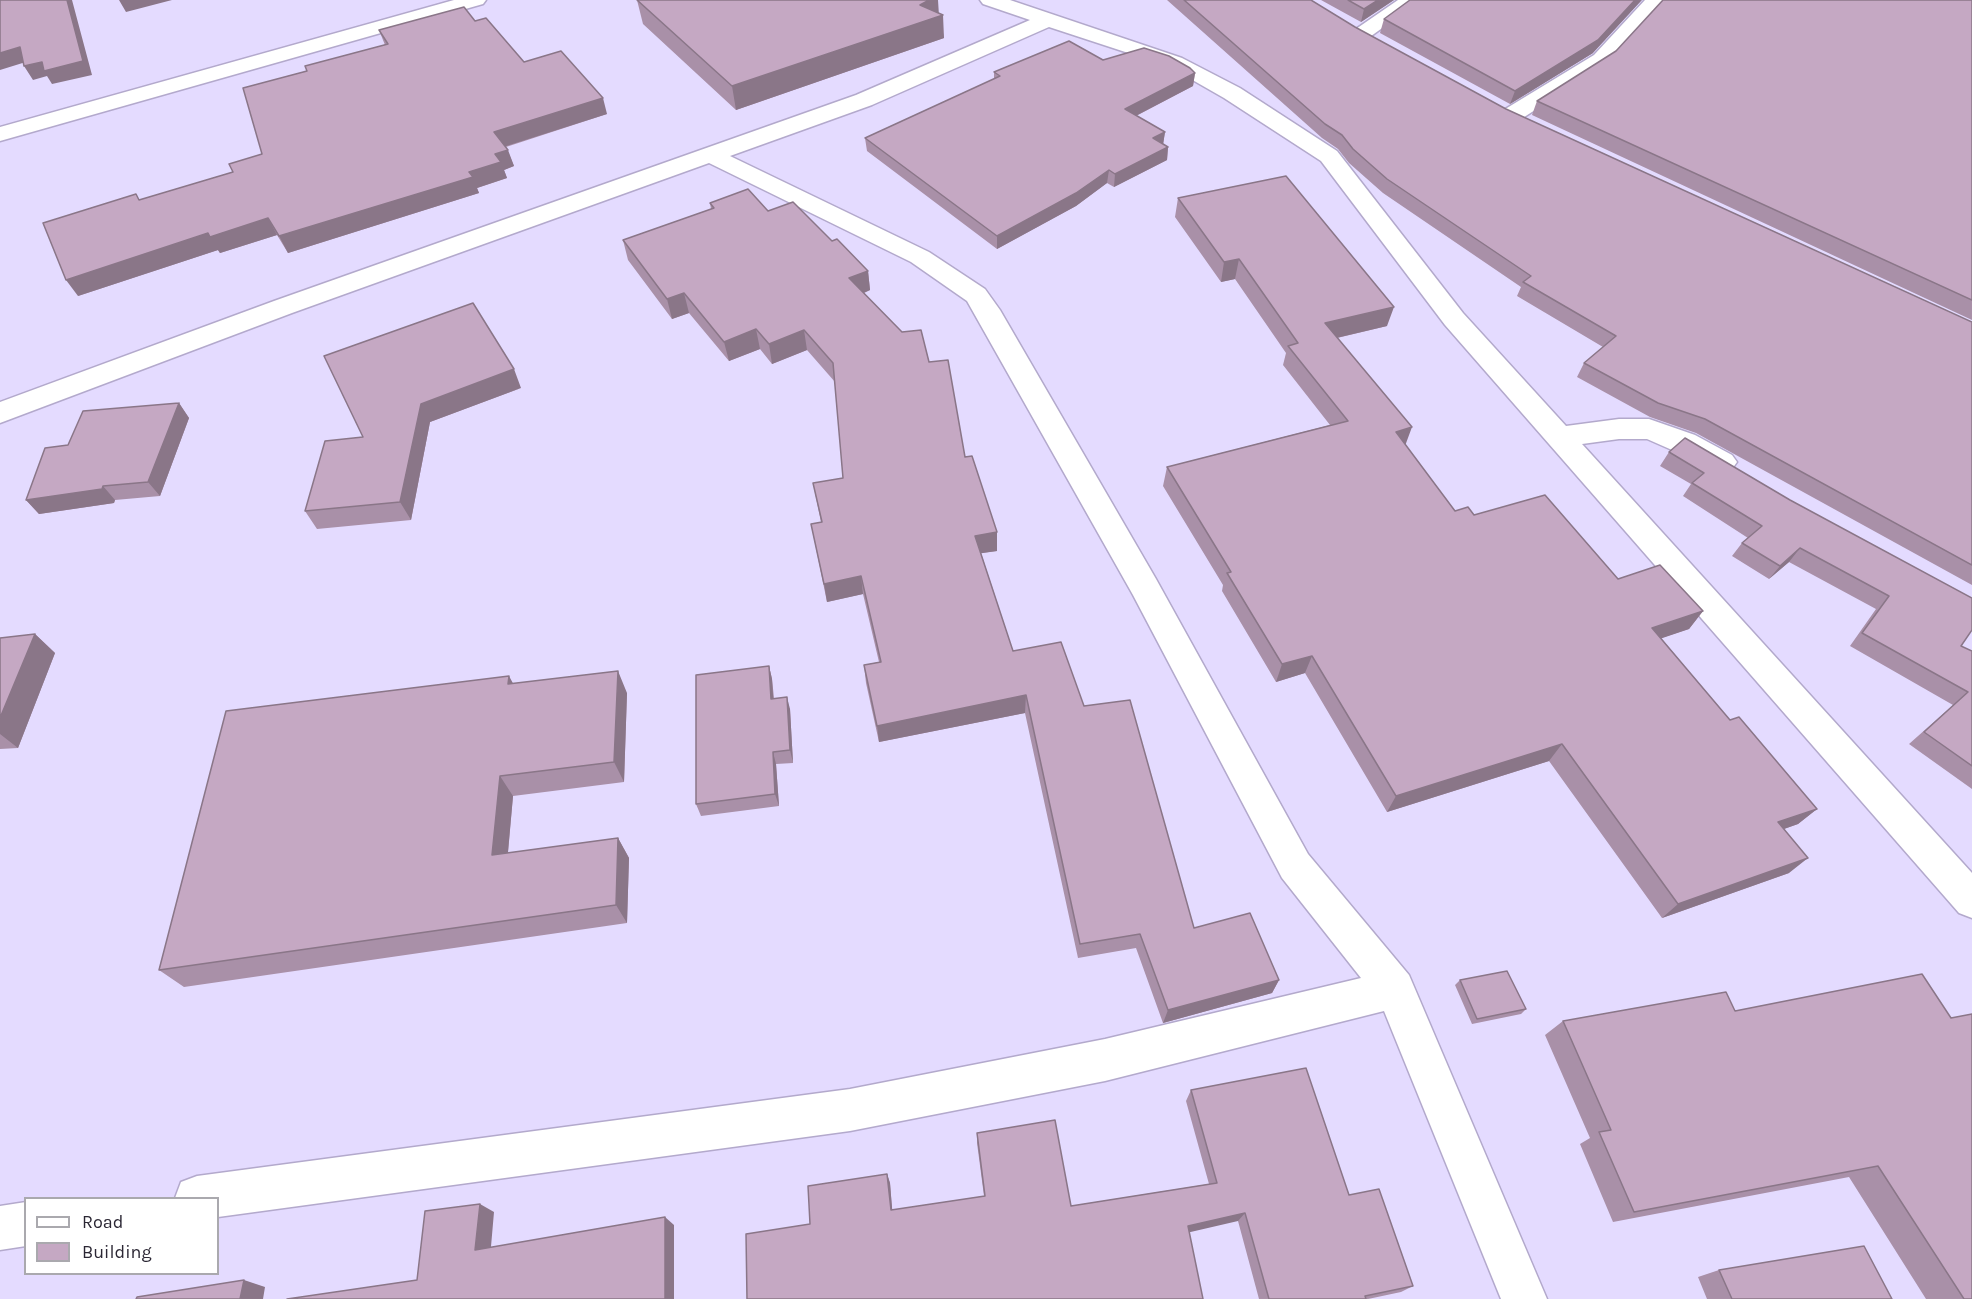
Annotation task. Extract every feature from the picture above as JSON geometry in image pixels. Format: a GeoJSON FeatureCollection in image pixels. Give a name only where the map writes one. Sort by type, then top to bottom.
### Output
{"type":"FeatureCollection","features":[{"type":"Feature","properties":{"kind":"street"},"geometry":{"type":"LineString","coordinates":[[0,134],[476,0]]}},
{"type":"Feature","properties":{"kind":"street"},"geometry":{"type":"LineString","coordinates":[[990,0],[1175,62],[1232,93],[1329,156],[1454,319],[1790,699],[1972,900]]}},
{"type":"Feature","properties":{"kind":"street"},"geometry":{"type":"LineString","coordinates":[[1360,34],[1411,0]]}},
{"type":"Feature","properties":{"kind":"street"},"geometry":{"type":"LineString","coordinates":[[1539,129],[1501,111],[1568,82],[1601,59],[1656,0]]}},
{"type":"Feature","properties":{"kind":"street"},"geometry":{"type":"LineString","coordinates":[[0,413],[305,299],[713,156],[864,100],[1050,19]]}},
{"type":"Feature","properties":{"kind":"street"},"geometry":{"type":"LineString","coordinates":[[713,156],[920,257],[976,295],[991,316],[1145,588],[1295,866],[1395,989],[1524,1299]]}},
{"type":"Feature","properties":{"kind":"street"},"geometry":{"type":"LineString","coordinates":[[1560,437],[1619,429],[1649,429],[1685,442],[1750,479]]}},
{"type":"Feature","properties":{"kind":"street"},"geometry":{"type":"LineString","coordinates":[[204,1197],[850,1110],[1105,1060],[1395,989]]}},
{"type":"Feature","properties":{"kind":"street"},"geometry":{"type":"LineString","coordinates":[[0,1228],[24,1224]]}},
{"type":"Feature","properties":{"kind":"building"},"geometry":{"type":"Polygon","coordinates":[[[0,0],[67,0],[83,61],[44,71],[42,62],[24,66],[20,47],[0,53],[0,0]]]}},
{"type":"Feature","properties":{"kind":"building"},"geometry":{"type":"Polygon","coordinates":[[[637,0],[929,0],[920,5],[943,15],[732,86],[637,0]]]}},
{"type":"Feature","properties":{"kind":"building"},"geometry":{"type":"Polygon","coordinates":[[[1184,0],[1311,0],[1355,27],[1506,109],[1972,322],[1972,565],[1705,419],[1658,403],[1584,363],[1616,336],[1523,282],[1531,276],[1387,179],[1353,149],[1342,135],[1325,124],[1184,0]]]}},
{"type":"Feature","properties":{"kind":"building"},"geometry":{"type":"Polygon","coordinates":[[[1348,0],[1378,0],[1364,9],[1348,0]]]}},
{"type":"Feature","properties":{"kind":"building"},"geometry":{"type":"Polygon","coordinates":[[[1410,0],[1635,0],[1598,40],[1515,91],[1384,19],[1410,0]]]}},
{"type":"Feature","properties":{"kind":"building"},"geometry":{"type":"Polygon","coordinates":[[[1663,0],[1972,0],[1972,300],[1537,101],[1616,51],[1663,0]]]}},
{"type":"Feature","properties":{"kind":"building"},"geometry":{"type":"Polygon","coordinates":[[[464,7],[475,21],[486,18],[524,62],[561,51],[603,98],[494,132],[508,150],[495,154],[501,162],[469,172],[473,177],[279,236],[268,218],[210,237],[208,233],[66,280],[43,223],[136,194],[139,200],[233,172],[229,164],[262,154],[243,88],[307,71],[305,66],[388,44],[379,30],[464,7]]]}},
{"type":"Feature","properties":{"kind":"building"},"geometry":{"type":"Polygon","coordinates":[[[1069,41],[1103,60],[1144,48],[1169,56],[1195,73],[1125,109],[1165,132],[1153,138],[1168,147],[1115,174],[1109,170],[1076,193],[997,236],[865,138],[1000,76],[994,72],[1069,41]]]}},
{"type":"Feature","properties":{"kind":"building"},"geometry":{"type":"Polygon","coordinates":[[[1286,176],[1394,307],[1325,323],[1412,427],[1396,432],[1455,511],[1468,507],[1474,515],[1545,495],[1618,579],[1660,565],[1703,611],[1652,628],[1730,720],[1739,717],[1817,809],[1778,822],[1808,858],[1678,904],[1562,744],[1396,796],[1312,656],[1282,664],[1227,573],[1231,572],[1167,467],[1348,421],[1288,346],[1298,343],[1239,259],[1224,262],[1178,198],[1286,176]]]}},
{"type":"Feature","properties":{"kind":"building"},"geometry":{"type":"Polygon","coordinates":[[[748,189],[768,211],[793,202],[832,241],[837,239],[868,271],[849,278],[902,332],[921,330],[929,362],[948,360],[965,457],[972,456],[997,532],[975,536],[1013,651],[1061,642],[1084,706],[1130,700],[1194,928],[1250,913],[1279,980],[1168,1010],[1140,934],[1080,944],[1026,695],[877,726],[864,665],[881,662],[861,576],[824,584],[811,524],[822,522],[813,483],[843,478],[833,363],[804,330],[769,344],[756,329],[724,342],[684,293],[667,299],[623,240],[714,208],[710,203],[748,189]]]}},
{"type":"Feature","properties":{"kind":"building"},"geometry":{"type":"Polygon","coordinates":[[[473,303],[514,369],[421,404],[400,502],[305,511],[325,441],[363,437],[324,356],[473,303]]]}},
{"type":"Feature","properties":{"kind":"building"},"geometry":{"type":"Polygon","coordinates":[[[179,403],[148,482],[103,486],[102,489],[26,500],[45,448],[68,445],[83,411],[179,403]]]}},
{"type":"Feature","properties":{"kind":"building"},"geometry":{"type":"Polygon","coordinates":[[[1685,438],[1790,500],[1972,598],[1972,630],[1961,646],[1972,651],[1972,766],[1924,732],[1968,692],[1862,633],[1889,596],[1800,548],[1780,566],[1742,543],[1762,526],[1692,483],[1704,473],[1669,452],[1685,438]]]}},
{"type":"Feature","properties":{"kind":"building"},"geometry":{"type":"Polygon","coordinates":[[[35,634],[0,718],[0,638],[35,634]]]}},
{"type":"Feature","properties":{"kind":"building"},"geometry":{"type":"Polygon","coordinates":[[[769,666],[771,699],[787,697],[790,750],[773,752],[775,794],[696,804],[696,675],[769,666]]]}},
{"type":"Feature","properties":{"kind":"building"},"geometry":{"type":"Polygon","coordinates":[[[618,671],[614,762],[500,776],[492,855],[618,838],[616,905],[159,970],[226,711],[509,676],[508,684],[618,671]]]}},
{"type":"Feature","properties":{"kind":"building"},"geometry":{"type":"Polygon","coordinates":[[[1507,971],[1526,1009],[1477,1019],[1460,980],[1507,971]]]}},
{"type":"Feature","properties":{"kind":"building"},"geometry":{"type":"Polygon","coordinates":[[[1922,974],[1951,1018],[1972,1014],[1972,1299],[1964,1299],[1878,1166],[1634,1212],[1599,1132],[1611,1130],[1563,1021],[1726,992],[1735,1011],[1922,974]]]}},
{"type":"Feature","properties":{"kind":"building"},"geometry":{"type":"Polygon","coordinates":[[[1306,1068],[1349,1195],[1379,1189],[1413,1286],[1365,1296],[1366,1299],[1269,1299],[1245,1213],[1188,1226],[1203,1299],[747,1299],[746,1234],[810,1224],[808,1186],[887,1174],[891,1210],[985,1196],[977,1133],[1055,1120],[1071,1206],[1217,1183],[1191,1090],[1306,1068]]]}},
{"type":"Feature","properties":{"kind":"building"},"geometry":{"type":"Polygon","coordinates":[[[480,1204],[475,1250],[665,1217],[665,1299],[287,1299],[417,1280],[425,1211],[480,1204]]]}},
{"type":"Feature","properties":{"kind":"building"},"geometry":{"type":"Polygon","coordinates":[[[1864,1246],[1892,1299],[1732,1299],[1719,1270],[1864,1246]]]}},
{"type":"Feature","properties":{"kind":"building"},"geometry":{"type":"Polygon","coordinates":[[[244,1280],[240,1299],[136,1299],[137,1297],[244,1280]]]}}]}
